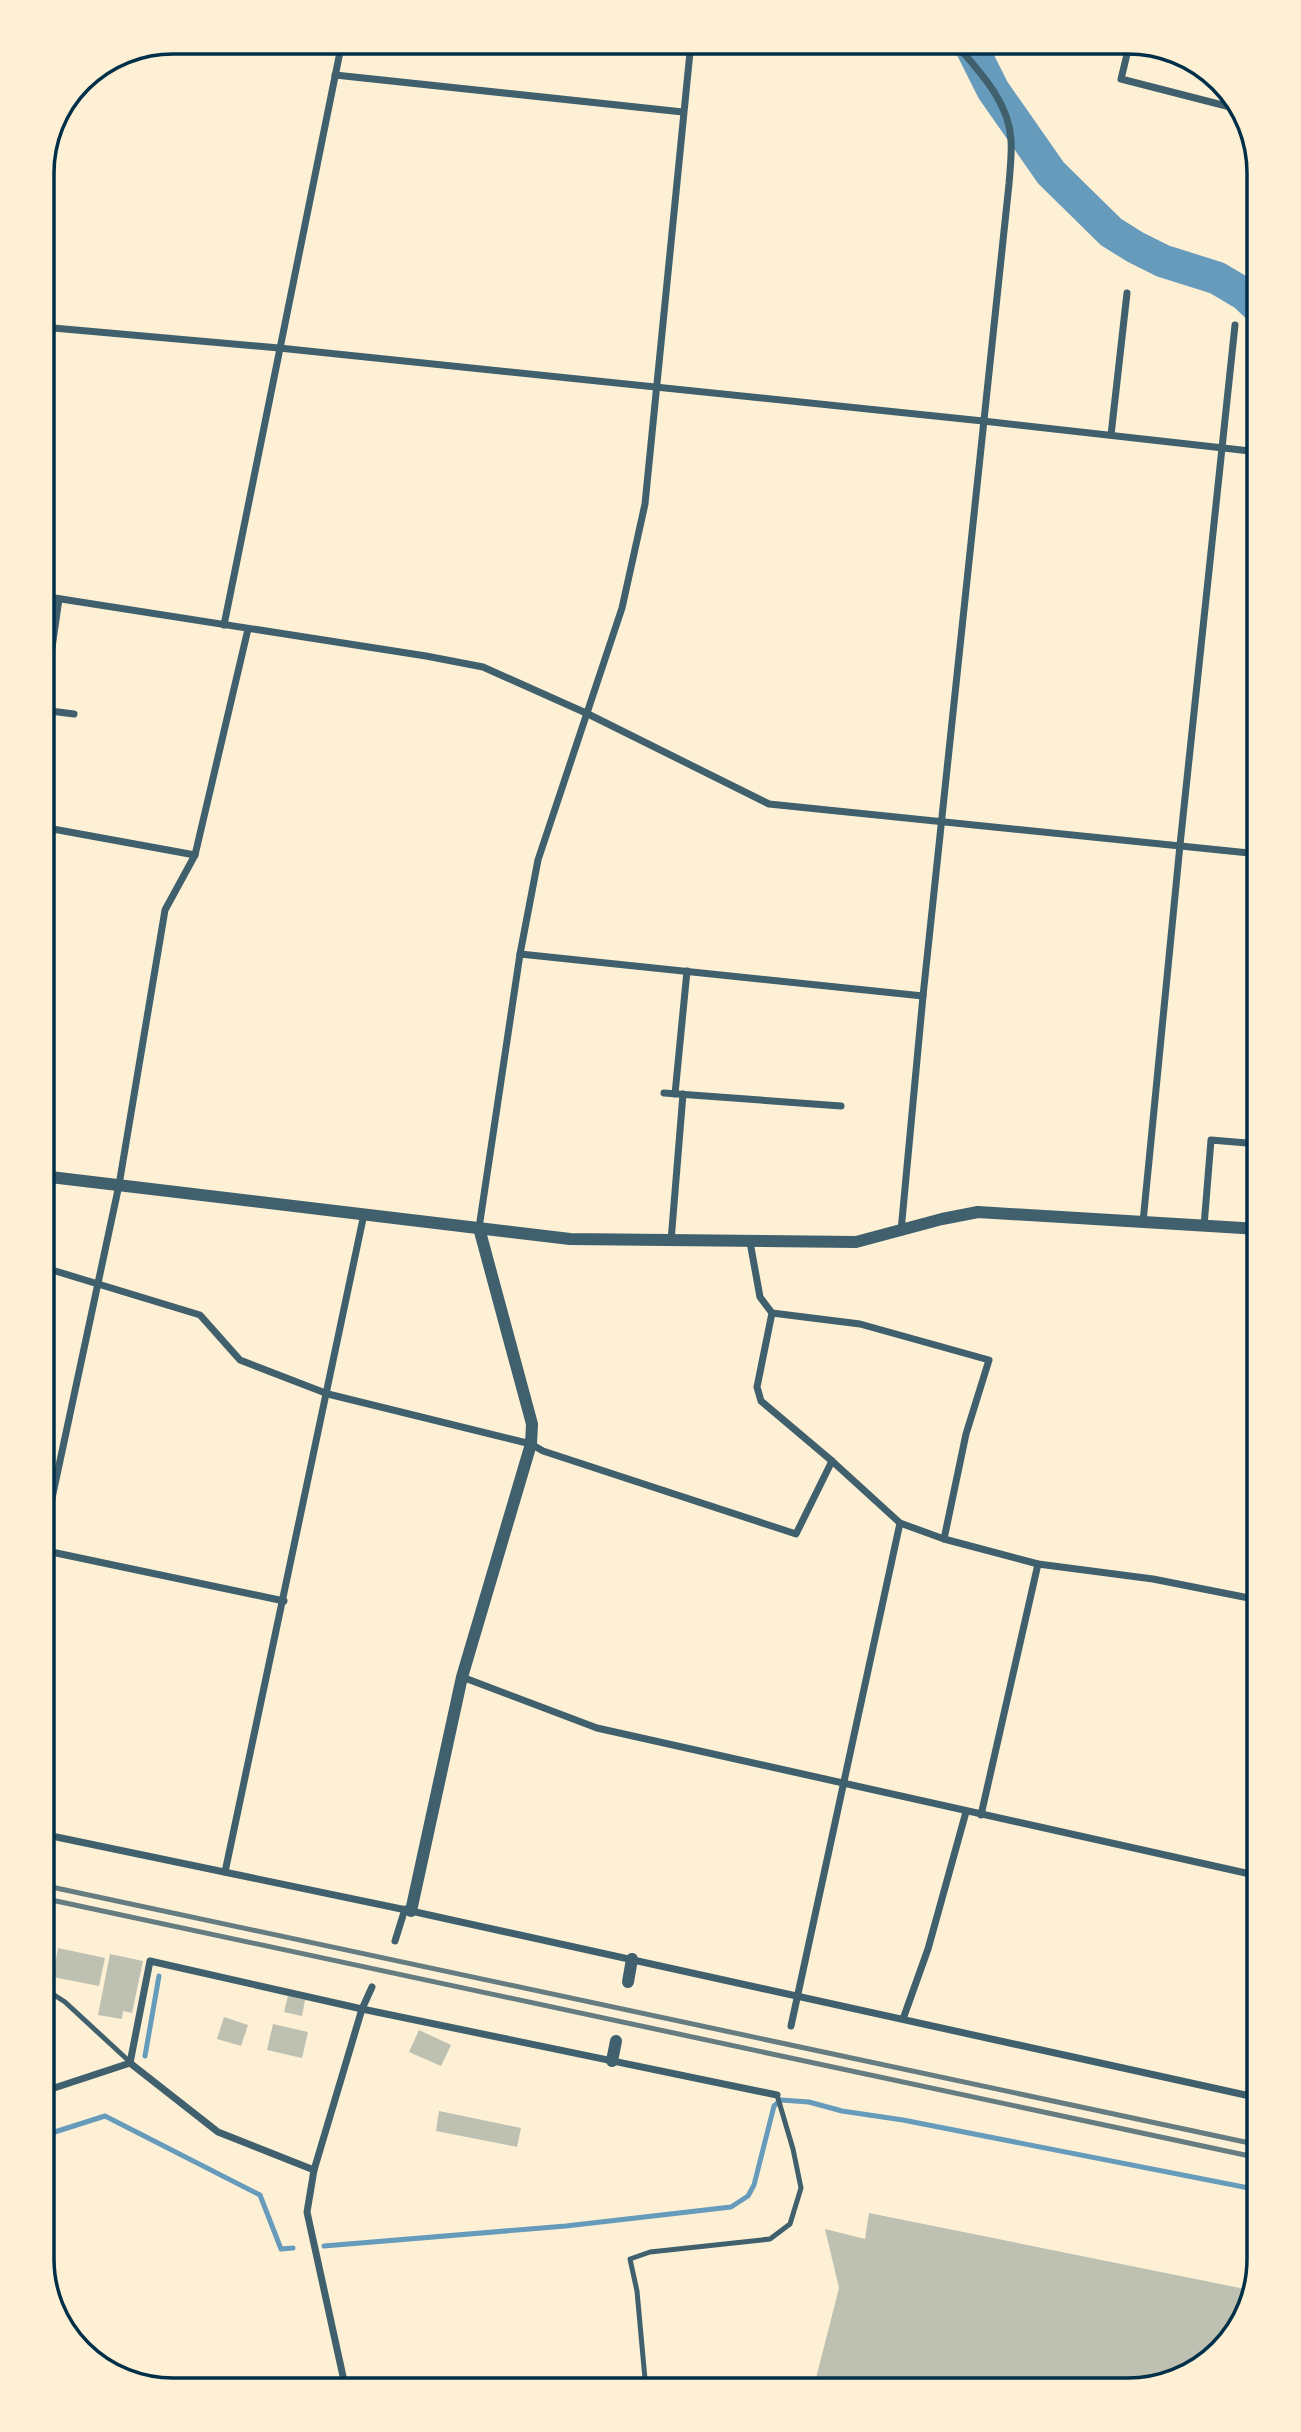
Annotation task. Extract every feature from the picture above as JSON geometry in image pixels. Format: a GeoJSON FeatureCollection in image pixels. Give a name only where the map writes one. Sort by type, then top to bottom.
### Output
{"type":"FeatureCollection","features":[{"type":"Feature","properties":{"kind":"street"},"geometry":{"type":"LineString","coordinates":[[224,625],[339,54]]}},
{"type":"Feature","properties":{"kind":"street"},"geometry":{"type":"LineString","coordinates":[[395,1941],[408,1910],[462,1678],[531,1444],[531,1424],[479,1227],[520,954],[538,860],[622,608],[645,504],[690,55]]}},
{"type":"Feature","properties":{"kind":"street"},"geometry":{"type":"LineString","coordinates":[[901,1231],[941,820],[1009,184],[1011,139],[1005,109],[965,55]]}},
{"type":"Feature","properties":{"kind":"street"},"geometry":{"type":"LineString","coordinates":[[1127,55],[1121,79],[1225,106]]}},
{"type":"Feature","properties":{"kind":"street"},"geometry":{"type":"LineString","coordinates":[[335,75],[683,112]]}},
{"type":"Feature","properties":{"kind":"street"},"geometry":{"type":"LineString","coordinates":[[1111,435],[1128,293]]}},
{"type":"Feature","properties":{"kind":"street"},"geometry":{"type":"LineString","coordinates":[[1143,1222],[1235,325]]}},
{"type":"Feature","properties":{"kind":"street"},"geometry":{"type":"LineString","coordinates":[[55,328],[279,348],[1247,451]]}},
{"type":"Feature","properties":{"kind":"street"},"geometry":{"type":"LineString","coordinates":[[55,598],[483,667],[586,713],[769,804],[1247,853]]}},
{"type":"Feature","properties":{"kind":"street"},"geometry":{"type":"LineString","coordinates":[[55,627],[59,599]]}},
{"type":"Feature","properties":{"kind":"street"},"geometry":{"type":"LineString","coordinates":[[54,1489],[119,1185],[165,910],[195,855],[248,629]]}},
{"type":"Feature","properties":{"kind":"street"},"geometry":{"type":"LineString","coordinates":[[55,712],[74,714]]}},
{"type":"Feature","properties":{"kind":"street"},"geometry":{"type":"LineString","coordinates":[[55,829],[195,855]]}},
{"type":"Feature","properties":{"kind":"street"},"geometry":{"type":"LineString","coordinates":[[520,954],[923,996]]}},
{"type":"Feature","properties":{"kind":"street"},"geometry":{"type":"LineString","coordinates":[[671,1241],[687,971]]}},
{"type":"Feature","properties":{"kind":"street"},"geometry":{"type":"LineString","coordinates":[[664,1093],[841,1106]]}},
{"type":"Feature","properties":{"kind":"street"},"geometry":{"type":"LineString","coordinates":[[1204,1226],[1211,1140],[1247,1143]]}},
{"type":"Feature","properties":{"kind":"street"},"geometry":{"type":"LineString","coordinates":[[55,1177],[570,1239],[856,1242],[978,1212],[1247,1228]]}},
{"type":"Feature","properties":{"kind":"street"},"geometry":{"type":"LineString","coordinates":[[226,1872],[364,1214]]}},
{"type":"Feature","properties":{"kind":"street"},"geometry":{"type":"LineString","coordinates":[[750,1242],[760,1297],[772,1313],[860,1324],[989,1360],[966,1434],[944,1539]]}},
{"type":"Feature","properties":{"kind":"street"},"geometry":{"type":"LineString","coordinates":[[54,1270],[200,1315],[240,1360],[328,1394],[531,1444],[543,1451],[796,1534],[832,1461]]}},
{"type":"Feature","properties":{"kind":"street"},"geometry":{"type":"LineString","coordinates":[[772,1313],[757,1387],[761,1401],[900,1523],[944,1539],[1038,1564],[1153,1579],[1247,1598]]}},
{"type":"Feature","properties":{"kind":"street"},"geometry":{"type":"LineString","coordinates":[[791,2026],[900,1523]]}},
{"type":"Feature","properties":{"kind":"street"},"geometry":{"type":"LineString","coordinates":[[54,1551],[284,1601]]}},
{"type":"Feature","properties":{"kind":"street"},"geometry":{"type":"LineString","coordinates":[[981,1815],[1038,1564]]}},
{"type":"Feature","properties":{"kind":"street"},"geometry":{"type":"LineString","coordinates":[[462,1678],[597,1728],[1247,1873]]}},
{"type":"Feature","properties":{"kind":"street"},"geometry":{"type":"LineString","coordinates":[[903,2019],[928,1950],[966,1812]]}},
{"type":"Feature","properties":{"kind":"street"},"geometry":{"type":"LineString","coordinates":[[54,1837],[408,1910],[1247,2095]]}},
{"type":"Feature","properties":{"kind":"street"},"geometry":{"type":"LineString","coordinates":[[628,1982],[632,1959]]}},
{"type":"Feature","properties":{"kind":"street"},"geometry":{"type":"LineString","coordinates":[[130,2063],[150,1961],[362,2009],[777,2095]]}},
{"type":"Feature","properties":{"kind":"street"},"geometry":{"type":"LineString","coordinates":[[343,2377],[307,2212],[314,2170],[362,2009],[372,1987]]}},
{"type":"Feature","properties":{"kind":"street"},"geometry":{"type":"LineString","coordinates":[[612,2061],[616,2041]]}},
{"type":"Feature","properties":{"kind":"street"},"geometry":{"type":"LineString","coordinates":[[54,2088],[130,2063]]}},
{"type":"Feature","properties":{"kind":"street"},"geometry":{"type":"LineString","coordinates":[[130,2063],[218,2132],[314,2170]]}},
{"type":"Feature","properties":{"kind":"lane"},"geometry":{"type":"LineString","coordinates":[[54,1995],[130,2063]]}},
{"type":"Feature","properties":{"kind":"lane"},"geometry":{"type":"LineString","coordinates":[[645,2377],[630,2259],[650,2252],[770,2239],[790,2224],[801,2188],[777,2095]]}},
{"type":"Feature","properties":{"kind":"building"},"geometry":{"type":"Polygon","coordinates":[[[58,1948],[105,1958],[99,1986],[54,1977],[58,1948]]]}},
{"type":"Feature","properties":{"kind":"building"},"geometry":{"type":"Polygon","coordinates":[[[110,1954],[143,1961],[132,2013],[123,2011],[122,2019],[98,2015],[110,1954]]]}},
{"type":"Feature","properties":{"kind":"building"},"geometry":{"type":"Polygon","coordinates":[[[288,1996],[305,2000],[302,2016],[284,2012],[288,1996]]]}},
{"type":"Feature","properties":{"kind":"building"},"geometry":{"type":"Polygon","coordinates":[[[224,2017],[248,2025],[241,2046],[217,2039],[224,2017]]]}},
{"type":"Feature","properties":{"kind":"building"},"geometry":{"type":"Polygon","coordinates":[[[273,2024],[308,2032],[302,2058],[267,2050],[273,2024]]]}},
{"type":"Feature","properties":{"kind":"building"},"geometry":{"type":"Polygon","coordinates":[[[419,2030],[451,2045],[441,2066],[409,2052],[419,2030]]]}},
{"type":"Feature","properties":{"kind":"building"},"geometry":{"type":"Polygon","coordinates":[[[439,2111],[521,2128],[517,2147],[436,2131],[439,2111]]]}},
{"type":"Feature","properties":{"kind":"building"},"geometry":{"type":"Polygon","coordinates":[[[869,2213],[1242,2288],[1227,2325],[1206,2348],[1173,2369],[1151,2375],[1128,2378],[816,2378],[839,2288],[825,2229],[865,2239],[869,2213]]]}},
{"type":"Feature","properties":{"kind":"waterway"},"geometry":{"type":"LineString","coordinates":[[975,55],[993,90],[1051,173],[1111,232],[1163,261],[1217,278],[1247,297]]}},
{"type":"Feature","properties":{"kind":"waterway"},"geometry":{"type":"LineString","coordinates":[[145,2056],[159,1976]]}},
{"type":"Feature","properties":{"kind":"waterway"},"geometry":{"type":"LineString","coordinates":[[324,2246],[566,2226],[731,2207],[748,2196],[754,2185],[774,2106],[781,2100],[809,2102],[842,2111],[903,2120],[1247,2188]]}},
{"type":"Feature","properties":{"kind":"waterway"},"geometry":{"type":"LineString","coordinates":[[54,2132],[105,2116],[260,2195],[281,2249],[293,2248]]}},
{"type":"Feature","properties":{"kind":"railway"},"geometry":{"type":"LineString","coordinates":[[54,1888],[1247,2142]]}},
{"type":"Feature","properties":{"kind":"railway"},"geometry":{"type":"LineString","coordinates":[[54,1901],[1247,2155]]}}]}
